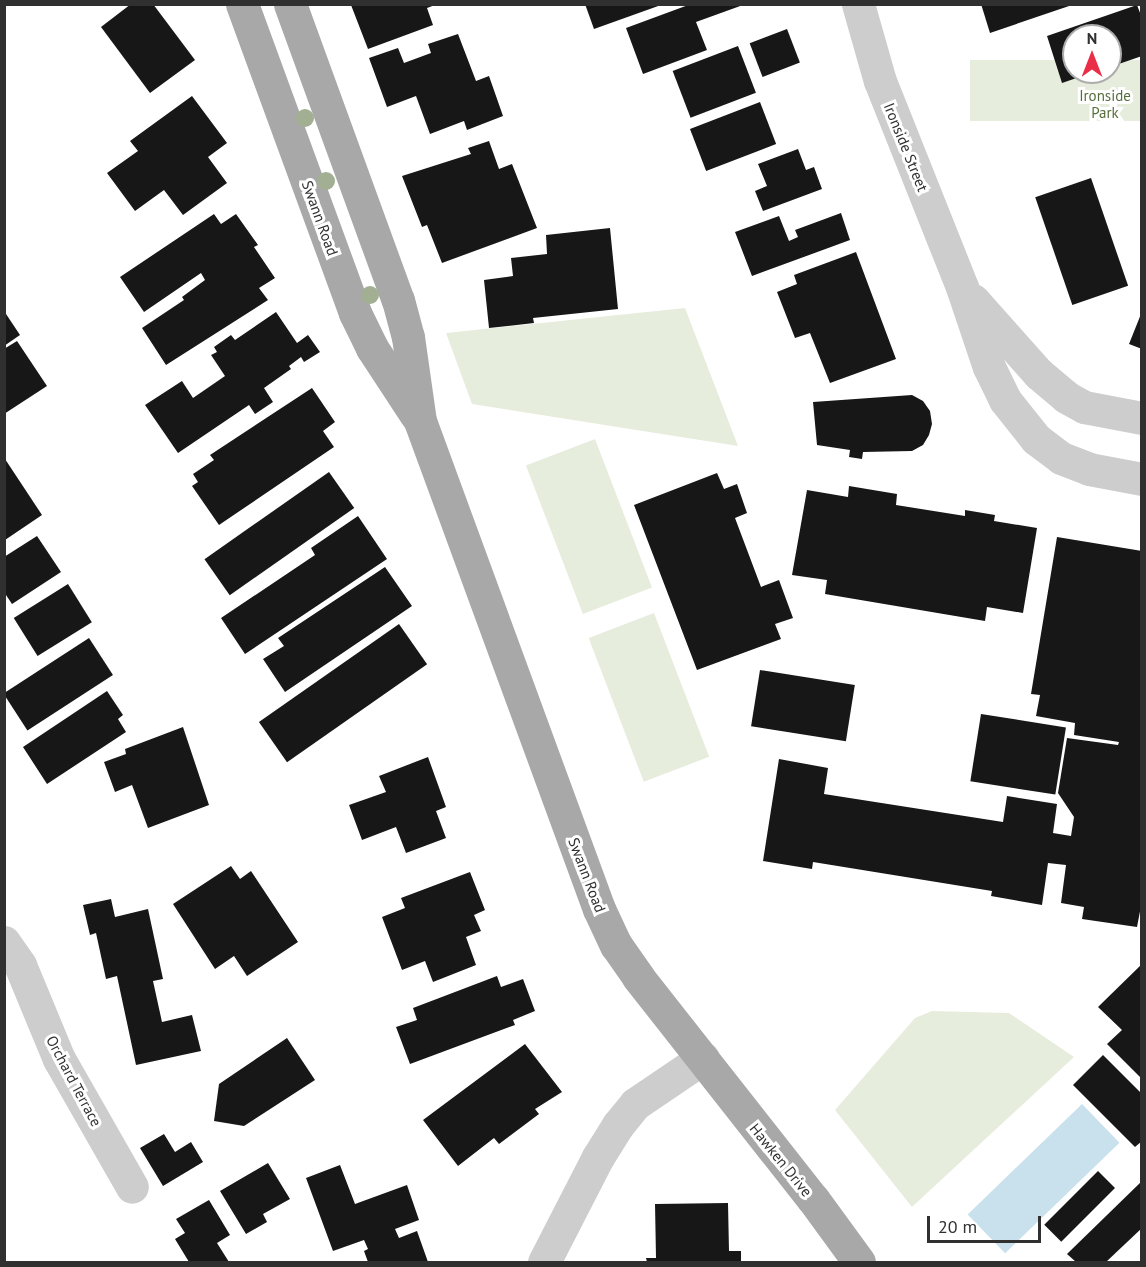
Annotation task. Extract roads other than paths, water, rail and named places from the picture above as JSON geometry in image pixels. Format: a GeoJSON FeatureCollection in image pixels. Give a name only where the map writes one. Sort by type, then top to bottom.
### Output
{"type":"FeatureCollection","features":[{"type":"Feature","properties":{"kind":"main road","name":"Swann Road"},"geometry":{"type":"LineString","coordinates":[[242,4],[355,313],[372,348],[420,421]]}},
{"type":"Feature","properties":{"kind":"main road","name":"Swann Road"},"geometry":{"type":"LineString","coordinates":[[290,4],[398,300],[408,337],[420,421],[599,909],[616,945],[638,977],[703,1058]]}},
{"type":"Feature","properties":{"kind":"main road","name":"Hawken Drive"},"geometry":{"type":"LineString","coordinates":[[703,1058],[859,1263]]}},
{"type":"Feature","properties":{"kind":"street","name":"Ironside Street"},"geometry":{"type":"LineString","coordinates":[[858,4],[880,81],[962,287],[996,383],[1013,413],[1036,439],[1061,458],[1078,465],[1142,479]]}},
{"type":"Feature","properties":{"kind":"street","name":"Ironside Street"},"geometry":{"type":"LineString","coordinates":[[962,287],[1039,374],[1066,397],[1084,407],[1142,418]]}},
{"type":"Feature","properties":{"kind":"street","name":"Orchard Terrace"},"geometry":{"type":"LineString","coordinates":[[4,942],[20,965],[59,1059],[132,1186]]}},
{"type":"Feature","properties":{"kind":"street"},"geometry":{"type":"LineString","coordinates":[[544,1263],[598,1157],[618,1125],[635,1104],[703,1058]]}},
{"type":"Feature","properties":{"kind":"water"},"geometry":{"type":"Polygon","coordinates":[[[1082,1104],[1120,1143],[1005,1253],[968,1214],[1082,1104]]]}},
{"type":"Feature","properties":{"kind":"park label","name":"Ironside Park"},"geometry":{"type":"Point","coordinates":[1105,104]}}]}
